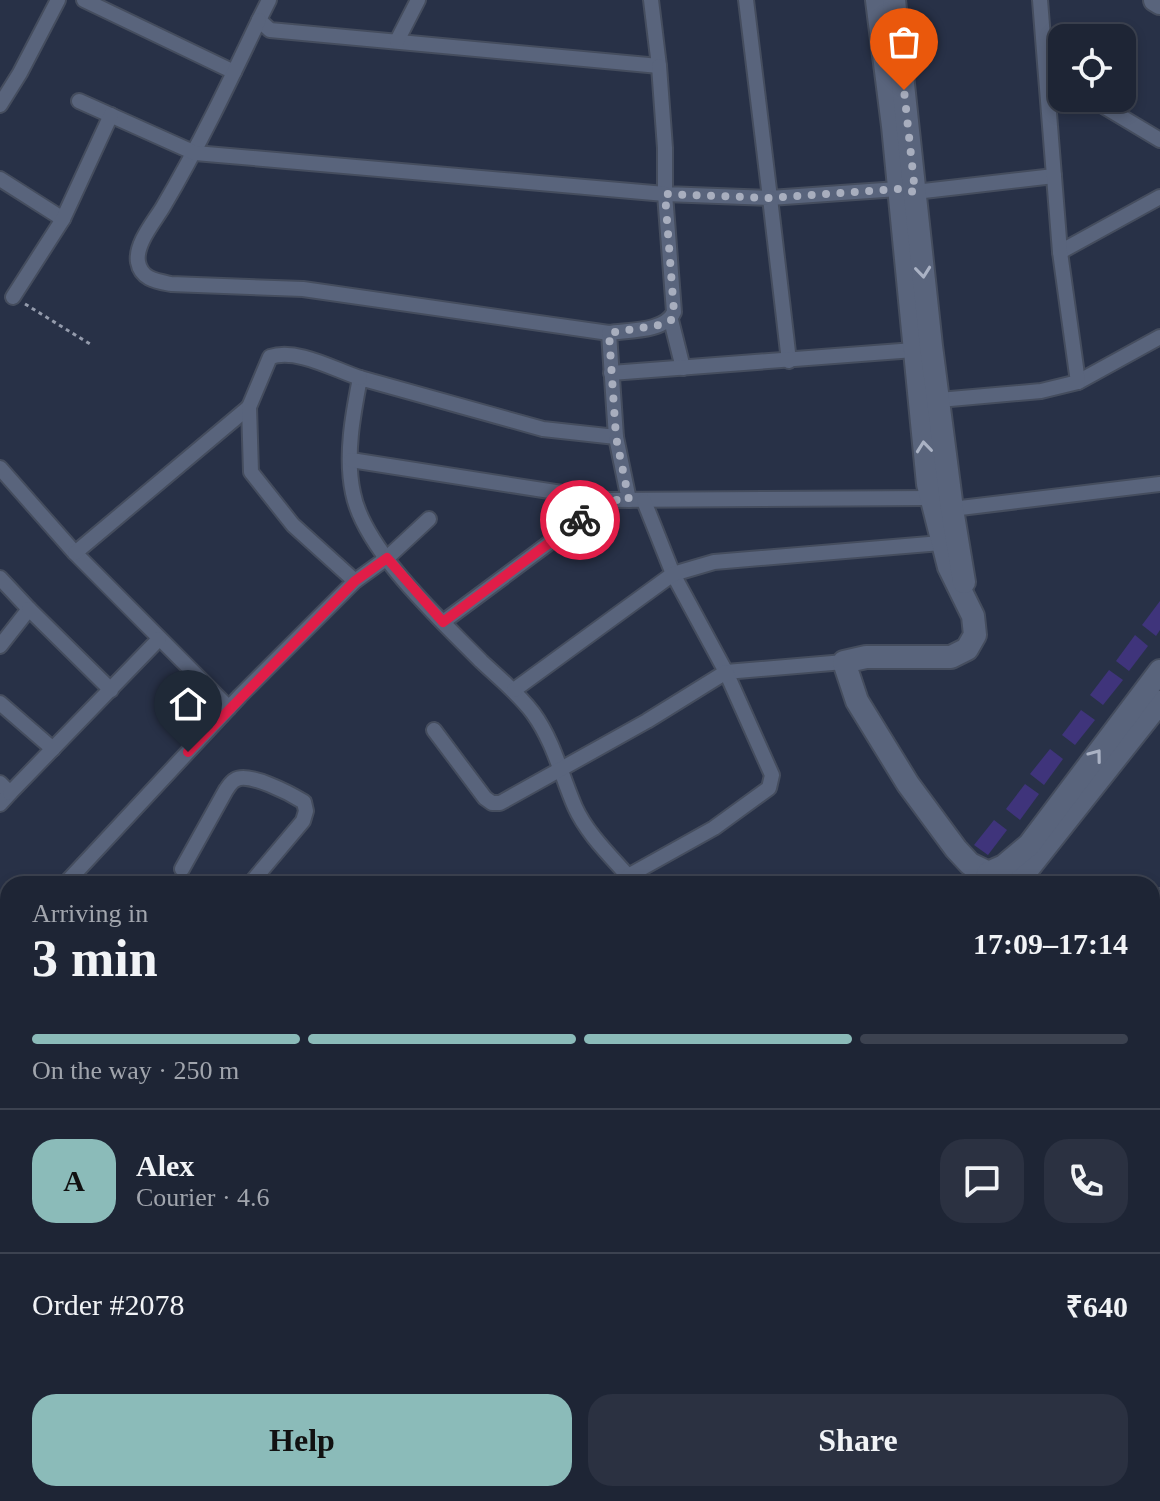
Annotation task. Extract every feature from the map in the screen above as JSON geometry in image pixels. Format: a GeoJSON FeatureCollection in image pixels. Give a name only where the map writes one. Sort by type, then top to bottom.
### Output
{"type":"FeatureCollection","features":[{"type":"Feature","properties":{"kind":"street"},"geometry":{"type":"LineString","coordinates":[[0,105],[58,0]]}},
{"type":"Feature","properties":{"kind":"street"},"geometry":{"type":"LineString","coordinates":[[84,0],[234,72]]}},
{"type":"Feature","properties":{"kind":"street"},"geometry":{"type":"LineString","coordinates":[[269,0],[195,153],[143,240],[137,258],[141,271],[150,280],[171,284],[303,289],[609,333],[660,325],[671,320]]}},
{"type":"Feature","properties":{"kind":"street"},"geometry":{"type":"LineString","coordinates":[[397,41],[418,0]]}},
{"type":"Feature","properties":{"kind":"street"},"geometry":{"type":"LineString","coordinates":[[651,0],[665,148],[665,194],[674,301],[671,320],[683,368]]}},
{"type":"Feature","properties":{"kind":"street"},"geometry":{"type":"LineString","coordinates":[[746,0],[789,361]]}},
{"type":"Feature","properties":{"kind":"street"},"geometry":{"type":"LineString","coordinates":[[877,0],[939,400],[966,603]]}},
{"type":"Feature","properties":{"kind":"street"},"geometry":{"type":"LineString","coordinates":[[434,730],[485,798],[492,803],[500,803],[562,771],[726,672],[844,662],[866,657],[951,657],[967,649],[975,635],[973,616],[949,567],[930,498],[914,350],[894,0]]}},
{"type":"Feature","properties":{"kind":"street"},"geometry":{"type":"LineString","coordinates":[[1040,0],[1060,252],[1078,382]]}},
{"type":"Feature","properties":{"kind":"street"},"geometry":{"type":"LineString","coordinates":[[259,20],[270,30],[659,66]]}},
{"type":"Feature","properties":{"kind":"street"},"geometry":{"type":"LineString","coordinates":[[79,101],[195,153],[665,194],[770,198],[906,190],[1054,176]]}},
{"type":"Feature","properties":{"kind":"street"},"geometry":{"type":"LineString","coordinates":[[1113,112],[1160,140]]}},
{"type":"Feature","properties":{"kind":"street"},"geometry":{"type":"LineString","coordinates":[[13,297],[63,219],[111,115]]}},
{"type":"Feature","properties":{"kind":"street"},"geometry":{"type":"LineString","coordinates":[[0,179],[63,219]]}},
{"type":"Feature","properties":{"kind":"street"},"geometry":{"type":"LineString","coordinates":[[1060,252],[1160,197]]}},
{"type":"Feature","properties":{"kind":"street"},"geometry":{"type":"LineString","coordinates":[[609,333],[616,437],[636,500],[726,672],[772,775],[769,788],[714,828],[637,876]]}},
{"type":"Feature","properties":{"kind":"street"},"geometry":{"type":"LineString","coordinates":[[939,400],[1041,391],[1078,382],[1160,337]]}},
{"type":"Feature","properties":{"kind":"street"},"geometry":{"type":"LineString","coordinates":[[611,373],[914,350]]}},
{"type":"Feature","properties":{"kind":"street"},"geometry":{"type":"LineString","coordinates":[[355,581],[293,525],[251,472],[249,407],[270,357],[281,354],[296,356],[360,378],[543,429],[616,437]]}},
{"type":"Feature","properties":{"kind":"street"},"geometry":{"type":"LineString","coordinates":[[360,378],[351,460],[353,493],[369,534],[443,622],[514,690],[549,736],[576,809],[628,876]]}},
{"type":"Feature","properties":{"kind":"street"},"geometry":{"type":"LineString","coordinates":[[75,553],[249,407]]}},
{"type":"Feature","properties":{"kind":"street"},"geometry":{"type":"LineString","coordinates":[[351,460],[607,500],[930,498]]}},
{"type":"Feature","properties":{"kind":"street"},"geometry":{"type":"LineString","coordinates":[[0,468],[75,553],[229,708]]}},
{"type":"Feature","properties":{"kind":"street"},"geometry":{"type":"LineString","coordinates":[[952,509],[1160,484]]}},
{"type":"Feature","properties":{"kind":"street"},"geometry":{"type":"LineString","coordinates":[[443,622],[607,500]]}},
{"type":"Feature","properties":{"kind":"street"},"geometry":{"type":"LineString","coordinates":[[72,876],[229,708],[355,581],[387,558],[429,519]]}},
{"type":"Feature","properties":{"kind":"street"},"geometry":{"type":"LineString","coordinates":[[514,690],[673,574],[714,562],[941,543]]}},
{"type":"Feature","properties":{"kind":"street"},"geometry":{"type":"LineString","coordinates":[[0,578],[111,690]]}},
{"type":"Feature","properties":{"kind":"street"},"geometry":{"type":"LineString","coordinates":[[0,646],[29,609]]}},
{"type":"Feature","properties":{"kind":"street"},"geometry":{"type":"LineString","coordinates":[[3,793],[53,749],[159,639]]}},
{"type":"Feature","properties":{"kind":"street"},"geometry":{"type":"LineString","coordinates":[[844,662],[857,701],[908,784],[970,864],[994,876]]}},
{"type":"Feature","properties":{"kind":"street"},"geometry":{"type":"LineString","coordinates":[[988,873],[1004,866],[1029,845],[1160,671]]}},
{"type":"Feature","properties":{"kind":"street"},"geometry":{"type":"LineString","coordinates":[[1021,876],[1160,702]]}},
{"type":"Feature","properties":{"kind":"street"},"geometry":{"type":"LineString","coordinates":[[0,703],[53,749]]}},
{"type":"Feature","properties":{"kind":"street"},"geometry":{"type":"LineString","coordinates":[[182,869],[226,790],[235,779],[247,776],[294,796],[304,802],[306,811],[303,821],[257,876]]}},
{"type":"Feature","properties":{"kind":"path"},"geometry":{"type":"LineString","coordinates":[[13,297],[90,344]]}},
{"type":"Feature","properties":{"kind":"building"},"geometry":{"type":"Polygon","coordinates":[[[1160,601],[1160,630],[1156,636],[1142,625],[1160,601]]]}},
{"type":"Feature","properties":{"kind":"building"},"geometry":{"type":"Polygon","coordinates":[[[1135,635],[1148,646],[1129,671],[1116,661],[1135,635]]]}},
{"type":"Feature","properties":{"kind":"building"},"geometry":{"type":"Polygon","coordinates":[[[1109,670],[1123,680],[1103,705],[1090,695],[1109,670]]]}},
{"type":"Feature","properties":{"kind":"building"},"geometry":{"type":"Polygon","coordinates":[[[1081,710],[1095,720],[1075,745],[1062,735],[1081,710]]]}},
{"type":"Feature","properties":{"kind":"building"},"geometry":{"type":"Polygon","coordinates":[[[1050,749],[1063,759],[1044,785],[1030,774],[1050,749]]]}},
{"type":"Feature","properties":{"kind":"building"},"geometry":{"type":"Polygon","coordinates":[[[1025,784],[1039,794],[1020,820],[1006,809],[1025,784]]]}},
{"type":"Feature","properties":{"kind":"building"},"geometry":{"type":"Polygon","coordinates":[[[994,820],[1007,830],[988,855],[974,845],[994,820]]]}},
{"type":"Feature","properties":{"kind":"way so far"},"geometry":{"type":"LineString","coordinates":[[580,520],[607,500],[629,500],[616,437],[609,333],[660,325],[671,320],[674,301],[665,194],[770,198],[898,189],[915,192],[904,90]]}},
{"type":"Feature","properties":{"kind":"route"},"geometry":{"type":"LineString","coordinates":[[188,752],[355,581],[387,558],[443,622],[580,520]]}}]}
